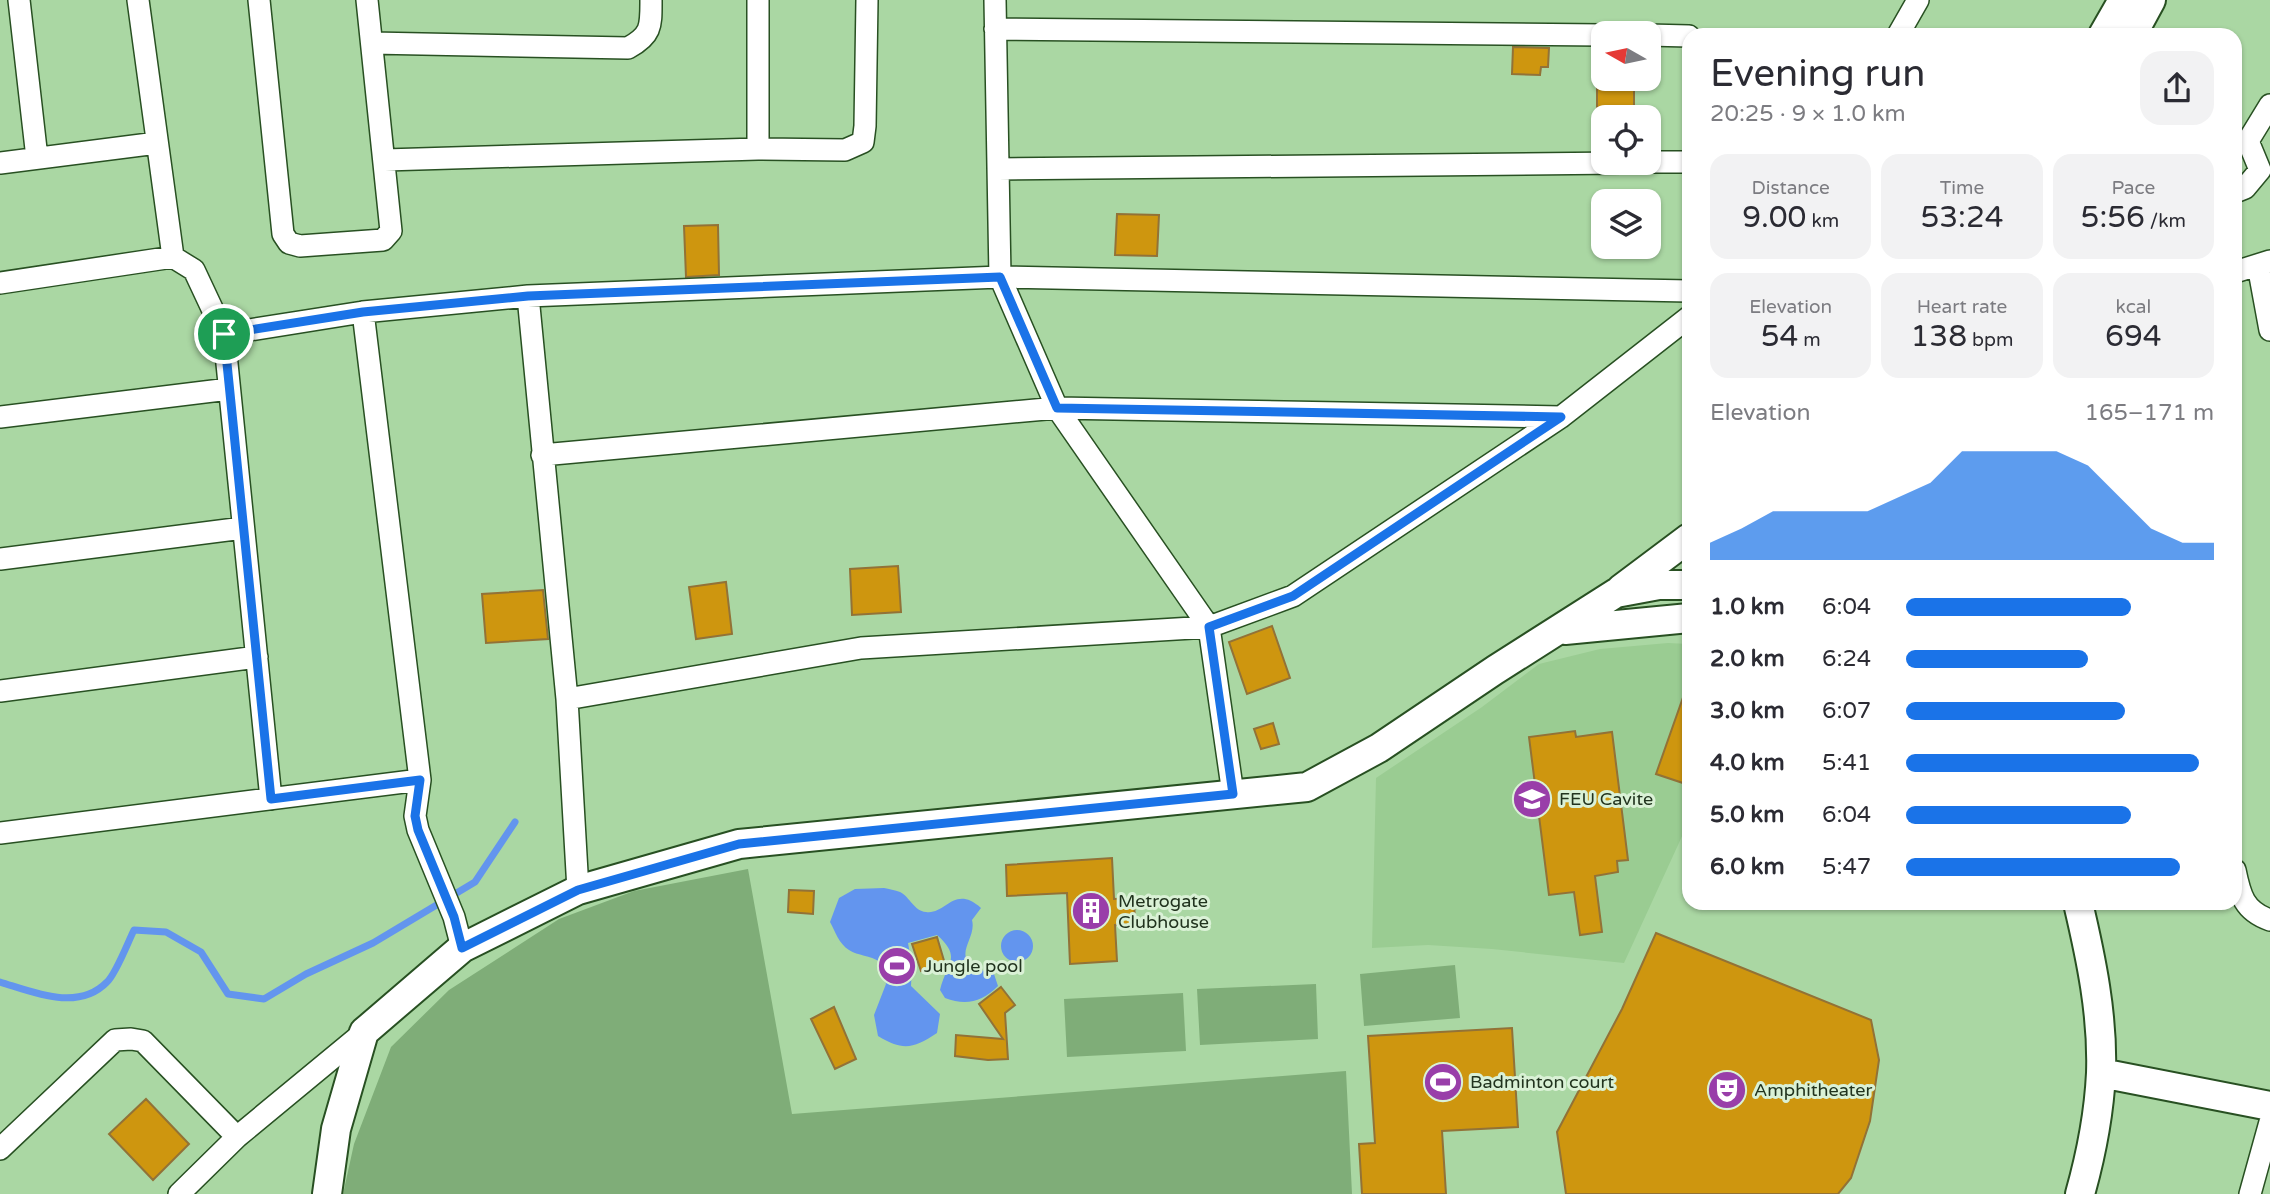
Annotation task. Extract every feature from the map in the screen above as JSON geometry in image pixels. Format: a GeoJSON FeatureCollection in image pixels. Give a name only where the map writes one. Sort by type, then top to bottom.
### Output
{"type":"FeatureCollection","features":[{"type":"Feature","properties":{"kind":"street"},"geometry":{"type":"LineString","coordinates":[[19,0],[37,158]]}},
{"type":"Feature","properties":{"kind":"street"},"geometry":{"type":"LineString","coordinates":[[138,0],[173,257]]}},
{"type":"Feature","properties":{"kind":"street"},"geometry":{"type":"LineString","coordinates":[[259,0],[283,234],[289,243],[300,246],[383,240],[391,231],[367,0]]}},
{"type":"Feature","properties":{"kind":"street"},"geometry":{"type":"LineString","coordinates":[[372,43],[628,48],[643,39],[651,22],[651,0]]}},
{"type":"Feature","properties":{"kind":"street"},"geometry":{"type":"LineString","coordinates":[[758,0],[758,149]]}},
{"type":"Feature","properties":{"kind":"street"},"geometry":{"type":"LineString","coordinates":[[385,160],[758,149],[845,150],[863,142],[866,126],[867,0]]}},
{"type":"Feature","properties":{"kind":"street"},"geometry":{"type":"LineString","coordinates":[[995,0],[1000,277],[1057,408],[1209,627],[1233,794]]}},
{"type":"Feature","properties":{"kind":"street"},"geometry":{"type":"LineString","coordinates":[[1902,28],[1918,0]]}},
{"type":"Feature","properties":{"kind":"street"},"geometry":{"type":"LineString","coordinates":[[2107,28],[2123,0]]}},
{"type":"Feature","properties":{"kind":"street"},"geometry":{"type":"LineString","coordinates":[[2136,28],[2151,0]]}},
{"type":"Feature","properties":{"kind":"street"},"geometry":{"type":"LineString","coordinates":[[995,29],[1591,35]]}},
{"type":"Feature","properties":{"kind":"street"},"geometry":{"type":"LineString","coordinates":[[1661,36],[1682,36]]}},
{"type":"Feature","properties":{"kind":"street"},"geometry":{"type":"LineString","coordinates":[[2242,189],[2265,171],[2248,141],[2270,106]]}},
{"type":"Feature","properties":{"kind":"street"},"geometry":{"type":"LineString","coordinates":[[0,163],[157,142]]}},
{"type":"Feature","properties":{"kind":"street"},"geometry":{"type":"LineString","coordinates":[[1661,162],[1682,162]]}},
{"type":"Feature","properties":{"kind":"street"},"geometry":{"type":"LineString","coordinates":[[998,169],[1591,163]]}},
{"type":"Feature","properties":{"kind":"street"},"geometry":{"type":"LineString","coordinates":[[0,284],[173,257],[194,270],[224,334],[271,799]]}},
{"type":"Feature","properties":{"kind":"street"},"geometry":{"type":"LineString","coordinates":[[2242,270],[2264,263],[2270,330]]}},
{"type":"Feature","properties":{"kind":"street"},"geometry":{"type":"LineString","coordinates":[[224,334],[363,312],[528,296],[1000,277],[1682,291]]}},
{"type":"Feature","properties":{"kind":"street"},"geometry":{"type":"LineString","coordinates":[[528,296],[567,699],[578,890]]}},
{"type":"Feature","properties":{"kind":"street"},"geometry":{"type":"LineString","coordinates":[[363,312],[420,780],[415,816],[418,830],[454,917],[462,948]]}},
{"type":"Feature","properties":{"kind":"street"},"geometry":{"type":"LineString","coordinates":[[567,699],[861,648],[1209,627],[1293,596],[1561,417],[1682,322]]}},
{"type":"Feature","properties":{"kind":"street"},"geometry":{"type":"LineString","coordinates":[[0,418],[229,388]]}},
{"type":"Feature","properties":{"kind":"street"},"geometry":{"type":"LineString","coordinates":[[542,455],[1057,408],[1561,417]]}},
{"type":"Feature","properties":{"kind":"street"},"geometry":{"type":"LineString","coordinates":[[0,559],[243,528]]}},
{"type":"Feature","properties":{"kind":"street"},"geometry":{"type":"LineString","coordinates":[[179,1194],[237,1137],[462,948],[578,890],[739,844],[1307,787],[1379,748],[1616,593],[1682,543]]}},
{"type":"Feature","properties":{"kind":"street"},"geometry":{"type":"LineString","coordinates":[[1616,593],[1659,585],[1682,585]]}},
{"type":"Feature","properties":{"kind":"street"},"geometry":{"type":"LineString","coordinates":[[1559,631],[1682,619]]}},
{"type":"Feature","properties":{"kind":"street"},"geometry":{"type":"LineString","coordinates":[[0,691],[257,657]]}},
{"type":"Feature","properties":{"kind":"street"},"geometry":{"type":"LineString","coordinates":[[0,833],[420,780]]}},
{"type":"Feature","properties":{"kind":"street"},"geometry":{"type":"LineString","coordinates":[[2242,897],[2255,915],[2270,920]]}},
{"type":"Feature","properties":{"kind":"street"},"geometry":{"type":"LineString","coordinates":[[2080,910],[2091,959],[2099,1017],[2101,1073],[2092,1150],[2080,1194]]}},
{"type":"Feature","properties":{"kind":"street"},"geometry":{"type":"LineString","coordinates":[[327,1194],[336,1129],[364,1032]]}},
{"type":"Feature","properties":{"kind":"street"},"geometry":{"type":"LineString","coordinates":[[0,1149],[115,1040],[131,1039],[144,1041],[237,1137]]}},
{"type":"Feature","properties":{"kind":"street"},"geometry":{"type":"LineString","coordinates":[[2101,1073],[2270,1106]]}},
{"type":"Feature","properties":{"kind":"street"},"geometry":{"type":"LineString","coordinates":[[2250,1194],[2270,1122]]}},
{"type":"Feature","properties":{"kind":"shaded area","name":"FEU Cavite"},"geometry":{"type":"Polygon","coordinates":[[[1682,644],[1682,836],[1624,963],[1428,945],[1372,948],[1376,778],[1482,707],[1539,664],[1600,649],[1682,644]]]}},
{"type":"Feature","properties":{"kind":"shaded area"},"geometry":{"type":"Polygon","coordinates":[[[748,869],[792,1114],[1346,1071],[1352,1194],[343,1194],[354,1144],[391,1047],[449,990],[559,919],[634,891],[748,869]]]}},
{"type":"Feature","properties":{"kind":"shaded area"},"geometry":{"type":"Polygon","coordinates":[[[1455,965],[1460,1018],[1364,1026],[1360,974],[1455,965]]]}},
{"type":"Feature","properties":{"kind":"shaded area"},"geometry":{"type":"Polygon","coordinates":[[[1316,984],[1318,1039],[1200,1045],[1197,989],[1316,984]]]}},
{"type":"Feature","properties":{"kind":"shaded area"},"geometry":{"type":"Polygon","coordinates":[[[1183,993],[1186,1051],[1067,1057],[1064,999],[1183,993]]]}},
{"type":"Feature","properties":{"kind":"water","name":"Jungle pool"},"geometry":{"type":"Polygon","coordinates":[[[884,888],[900,892],[918,909],[926,912],[933,912],[951,902],[964,899],[981,908],[972,920],[973,928],[966,957],[969,963],[978,969],[994,974],[998,986],[986,996],[973,1001],[960,1002],[945,998],[940,990],[951,956],[945,943],[937,935],[908,943],[912,965],[911,986],[940,1014],[937,1033],[914,1045],[901,1046],[878,1036],[874,1015],[886,984],[880,962],[846,947],[830,922],[839,898],[855,889],[884,888]]]}},
{"type":"Feature","properties":{"kind":"water"},"geometry":{"type":"Polygon","coordinates":[[[1017,930],[1028,935],[1033,946],[1028,957],[1017,962],[1006,957],[1001,946],[1006,935],[1017,930]]]}},
{"type":"Feature","properties":{"kind":"building"},"geometry":{"type":"Polygon","coordinates":[[[1513,47],[1549,48],[1548,67],[1541,67],[1540,75],[1512,74],[1513,47]]]}},
{"type":"Feature","properties":{"kind":"building"},"geometry":{"type":"Polygon","coordinates":[[[1597,91],[1634,91],[1634,105],[1597,105],[1597,91]]]}},
{"type":"Feature","properties":{"kind":"building"},"geometry":{"type":"Polygon","coordinates":[[[1117,214],[1159,215],[1157,256],[1115,255],[1117,214]]]}},
{"type":"Feature","properties":{"kind":"building"},"geometry":{"type":"Polygon","coordinates":[[[718,225],[719,275],[686,277],[684,226],[718,225]]]}},
{"type":"Feature","properties":{"kind":"building"},"geometry":{"type":"Polygon","coordinates":[[[898,566],[901,612],[852,615],[850,569],[898,566]]]}},
{"type":"Feature","properties":{"kind":"building"},"geometry":{"type":"Polygon","coordinates":[[[726,582],[732,634],[696,639],[689,587],[726,582]]]}},
{"type":"Feature","properties":{"kind":"building"},"geometry":{"type":"Polygon","coordinates":[[[543,590],[548,639],[486,643],[482,594],[543,590]]]}},
{"type":"Feature","properties":{"kind":"building"},"geometry":{"type":"Polygon","coordinates":[[[1272,626],[1290,678],[1247,694],[1229,642],[1272,626]]]}},
{"type":"Feature","properties":{"kind":"building"},"geometry":{"type":"Polygon","coordinates":[[[1682,700],[1682,783],[1656,774],[1682,700]]]}},
{"type":"Feature","properties":{"kind":"building"},"geometry":{"type":"Polygon","coordinates":[[[1273,723],[1279,744],[1261,749],[1254,729],[1273,723]]]}},
{"type":"Feature","properties":{"kind":"building"},"geometry":{"type":"Polygon","coordinates":[[[1575,731],[1576,737],[1612,732],[1628,860],[1617,861],[1618,872],[1595,876],[1602,932],[1580,935],[1574,892],[1549,895],[1529,737],[1575,731]]]}},
{"type":"Feature","properties":{"kind":"building","name":"Metrogate Clubhouse"},"geometry":{"type":"Polygon","coordinates":[[[1112,858],[1114,899],[1134,898],[1135,924],[1115,925],[1117,961],[1070,964],[1067,893],[1007,896],[1006,865],[1112,858]]]}},
{"type":"Feature","properties":{"kind":"building"},"geometry":{"type":"Polygon","coordinates":[[[789,890],[814,891],[813,914],[788,912],[789,890]]]}},
{"type":"Feature","properties":{"kind":"building","name":"Amphitheater"},"geometry":{"type":"Polygon","coordinates":[[[1656,933],[1871,1020],[1879,1060],[1870,1121],[1851,1178],[1838,1194],[1566,1194],[1557,1132],[1622,1009],[1656,933]]]}},
{"type":"Feature","properties":{"kind":"building"},"geometry":{"type":"Polygon","coordinates":[[[937,937],[945,964],[921,971],[912,944],[937,937]]]}},
{"type":"Feature","properties":{"kind":"building"},"geometry":{"type":"Polygon","coordinates":[[[1001,987],[1015,1005],[1005,1013],[1008,1059],[988,1060],[955,1056],[956,1035],[1003,1039],[979,1004],[1001,987]]]}},
{"type":"Feature","properties":{"kind":"building"},"geometry":{"type":"Polygon","coordinates":[[[834,1007],[856,1059],[835,1069],[811,1019],[834,1007]]]}},
{"type":"Feature","properties":{"kind":"building","name":"Badminton court"},"geometry":{"type":"Polygon","coordinates":[[[1512,1028],[1518,1127],[1442,1131],[1446,1194],[1362,1194],[1359,1144],[1375,1143],[1368,1036],[1512,1028]]]}},
{"type":"Feature","properties":{"kind":"building"},"geometry":{"type":"Polygon","coordinates":[[[146,1099],[189,1144],[153,1180],[109,1134],[146,1099]]]}},
{"type":"Feature","properties":{"kind":"waterway"},"geometry":{"type":"LineString","coordinates":[[0,982],[55,997],[83,996],[107,982],[134,930],[166,932],[201,952],[228,994],[264,999],[306,974],[373,943],[475,882],[515,822]]}},
{"type":"Feature","properties":{"kind":"place","name":"FEU Cavite"},"geometry":{"type":"Point","coordinates":[1532,799]}},
{"type":"Feature","properties":{"kind":"place","name":"Metrogate Clubhouse"},"geometry":{"type":"Point","coordinates":[1091,911]}},
{"type":"Feature","properties":{"kind":"place","name":"Jungle pool"},"geometry":{"type":"Point","coordinates":[897,966]}},
{"type":"Feature","properties":{"kind":"place","name":"Badminton court"},"geometry":{"type":"Point","coordinates":[1443,1082]}},
{"type":"Feature","properties":{"kind":"place","name":"Amphitheater"},"geometry":{"type":"Point","coordinates":[1727,1090]}},
{"type":"Feature","properties":{"kind":"route"},"geometry":{"type":"LineString","coordinates":[[1000,277],[1057,408],[1561,417],[1293,596],[1209,627],[1233,794],[739,844],[578,890],[462,948],[454,917],[418,830],[415,816],[420,780],[271,799],[224,334],[363,312],[528,296],[1000,277]]}}]}
